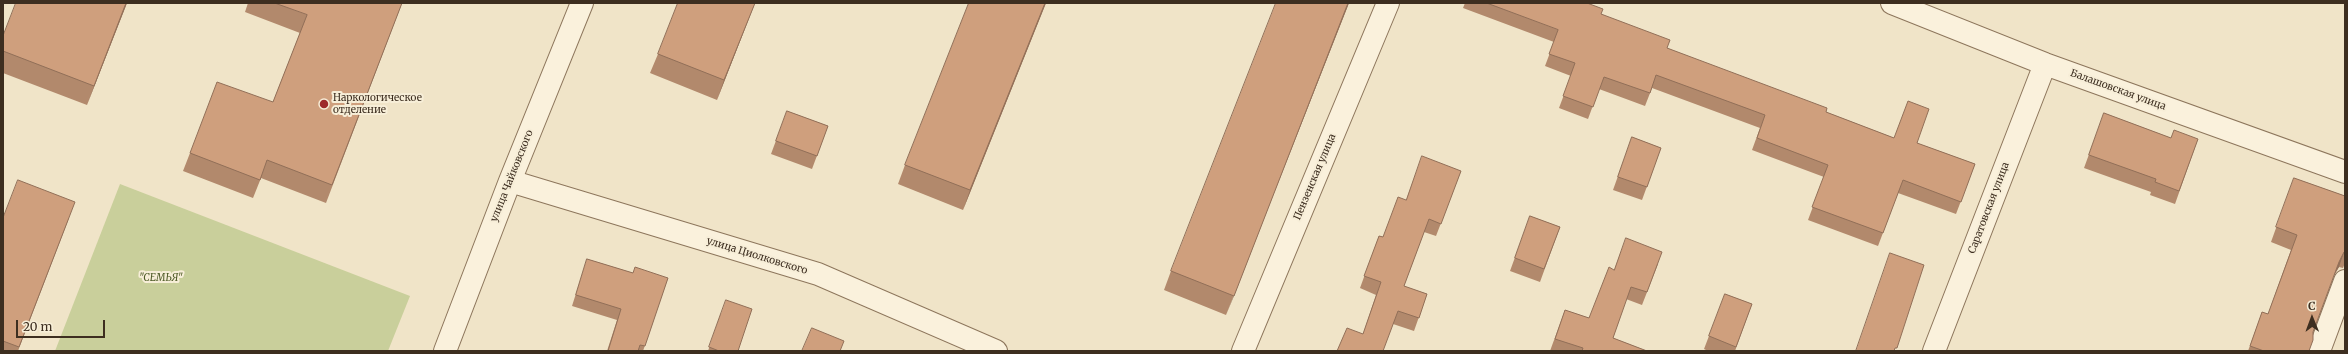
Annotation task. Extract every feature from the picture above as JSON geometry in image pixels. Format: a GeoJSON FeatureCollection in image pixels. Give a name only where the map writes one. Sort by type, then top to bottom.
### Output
{"type":"FeatureCollection","features":[{"type":"Feature","properties":{"kind":"street","name":"улица Чайковского"},"geometry":{"type":"LineString","coordinates":[[445,351],[510,181],[582,3]]}},
{"type":"Feature","properties":{"kind":"street","name":"Пензенская улица"},"geometry":{"type":"LineString","coordinates":[[1243,351],[1388,3]]}},
{"type":"Feature","properties":{"kind":"street","name":"Балашовская улица"},"geometry":{"type":"LineString","coordinates":[[1892,3],[2045,64],[2345,172]]}},
{"type":"Feature","properties":{"kind":"street","name":"Саратовская улица"},"geometry":{"type":"LineString","coordinates":[[1934,351],[2045,64]]}},
{"type":"Feature","properties":{"kind":"street","name":"улица Циолковского"},"geometry":{"type":"LineString","coordinates":[[510,181],[818,274],[996,351]]}},
{"type":"Feature","properties":{"kind":"street"},"geometry":{"type":"LineString","coordinates":[[2319,351],[2345,282]]}},
{"type":"Feature","properties":{"kind":"green space","name":"\"СЕМЬЯ\""},"geometry":{"type":"Polygon","coordinates":[[[120,184],[410,296],[388,351],[55,351],[120,184]]]}},
{"type":"Feature","properties":{"kind":"building"},"geometry":{"type":"Polygon","coordinates":[[[16,3],[126,3],[94,86],[3,51],[3,36],[16,3]]]}},
{"type":"Feature","properties":{"kind":"building","name":"Наркологическое отделение"},"geometry":{"type":"Polygon","coordinates":[[[275,3],[402,3],[332,185],[267,160],[260,180],[190,153],[217,82],[273,102],[307,15],[275,3]]]}},
{"type":"Feature","properties":{"kind":"building"},"geometry":{"type":"Polygon","coordinates":[[[678,3],[755,3],[724,80],[658,54],[678,3]]]}},
{"type":"Feature","properties":{"kind":"building"},"geometry":{"type":"Polygon","coordinates":[[[969,3],[1045,3],[970,190],[905,165],[969,3]]]}},
{"type":"Feature","properties":{"kind":"building"},"geometry":{"type":"Polygon","coordinates":[[[1276,3],[1348,3],[1234,296],[1171,271],[1276,3]]]}},
{"type":"Feature","properties":{"kind":"building"},"geometry":{"type":"Polygon","coordinates":[[[1487,3],[1587,3],[1603,9],[1601,14],[1670,40],[1667,48],[1827,108],[1826,112],[1894,138],[1908,101],[1929,109],[1917,143],[1975,164],[1961,202],[1903,180],[1883,233],[1812,207],[1828,165],[1757,138],[1765,115],[1656,75],[1650,93],[1604,77],[1593,107],[1563,96],[1575,63],[1549,54],[1558,30],[1487,3]]]}},
{"type":"Feature","properties":{"kind":"building"},"geometry":{"type":"Polygon","coordinates":[[[787,111],[828,126],[817,156],[776,141],[787,111]]]}},
{"type":"Feature","properties":{"kind":"building"},"geometry":{"type":"Polygon","coordinates":[[[2104,113],[2171,138],[2174,130],[2198,139],[2179,191],[2155,182],[2156,179],[2089,155],[2104,113]]]}},
{"type":"Feature","properties":{"kind":"building"},"geometry":{"type":"Polygon","coordinates":[[[1632,137],[1661,148],[1647,187],[1618,177],[1632,137]]]}},
{"type":"Feature","properties":{"kind":"building"},"geometry":{"type":"Polygon","coordinates":[[[1422,156],[1461,171],[1441,224],[1429,219],[1404,286],[1427,294],[1419,318],[1398,311],[1383,351],[1337,351],[1347,328],[1363,334],[1381,282],[1364,276],[1379,236],[1383,237],[1398,197],[1406,200],[1422,156]]]}},
{"type":"Feature","properties":{"kind":"building"},"geometry":{"type":"Polygon","coordinates":[[[2294,178],[2345,196],[2345,252],[2339,262],[2313,332],[2313,340],[2309,351],[2264,351],[2250,346],[2262,312],[2268,314],[2297,235],[2276,227],[2294,178]]]}},
{"type":"Feature","properties":{"kind":"building"},"geometry":{"type":"Polygon","coordinates":[[[18,180],[75,202],[19,347],[3,341],[3,218],[18,180]]]}},
{"type":"Feature","properties":{"kind":"building"},"geometry":{"type":"Polygon","coordinates":[[[1530,216],[1560,227],[1544,269],[1515,258],[1530,216]]]}},
{"type":"Feature","properties":{"kind":"building"},"geometry":{"type":"Polygon","coordinates":[[[1626,238],[1662,252],[1647,292],[1631,287],[1613,338],[1647,351],[1582,351],[1583,348],[1555,339],[1565,310],[1589,318],[1609,267],[1614,270],[1626,238]]]}},
{"type":"Feature","properties":{"kind":"building"},"geometry":{"type":"Polygon","coordinates":[[[1890,253],[1924,265],[1897,348],[1895,348],[1894,351],[1856,351],[1890,253]]]}},
{"type":"Feature","properties":{"kind":"building"},"geometry":{"type":"Polygon","coordinates":[[[587,259],[633,273],[635,267],[668,278],[645,346],[640,345],[638,351],[608,351],[621,309],[576,295],[587,259]]]}},
{"type":"Feature","properties":{"kind":"building"},"geometry":{"type":"Polygon","coordinates":[[[1725,294],[1752,304],[1736,347],[1709,336],[1725,294]]]}},
{"type":"Feature","properties":{"kind":"building"},"geometry":{"type":"Polygon","coordinates":[[[726,300],[752,309],[738,351],[719,351],[709,347],[726,300]]]}},
{"type":"Feature","properties":{"kind":"building"},"geometry":{"type":"Polygon","coordinates":[[[812,328],[844,341],[840,351],[802,351],[812,328]]]}},
{"type":"Feature","properties":{"kind":"place","name":"Наркологическое отделение"},"geometry":{"type":"Point","coordinates":[324,104]}}]}
